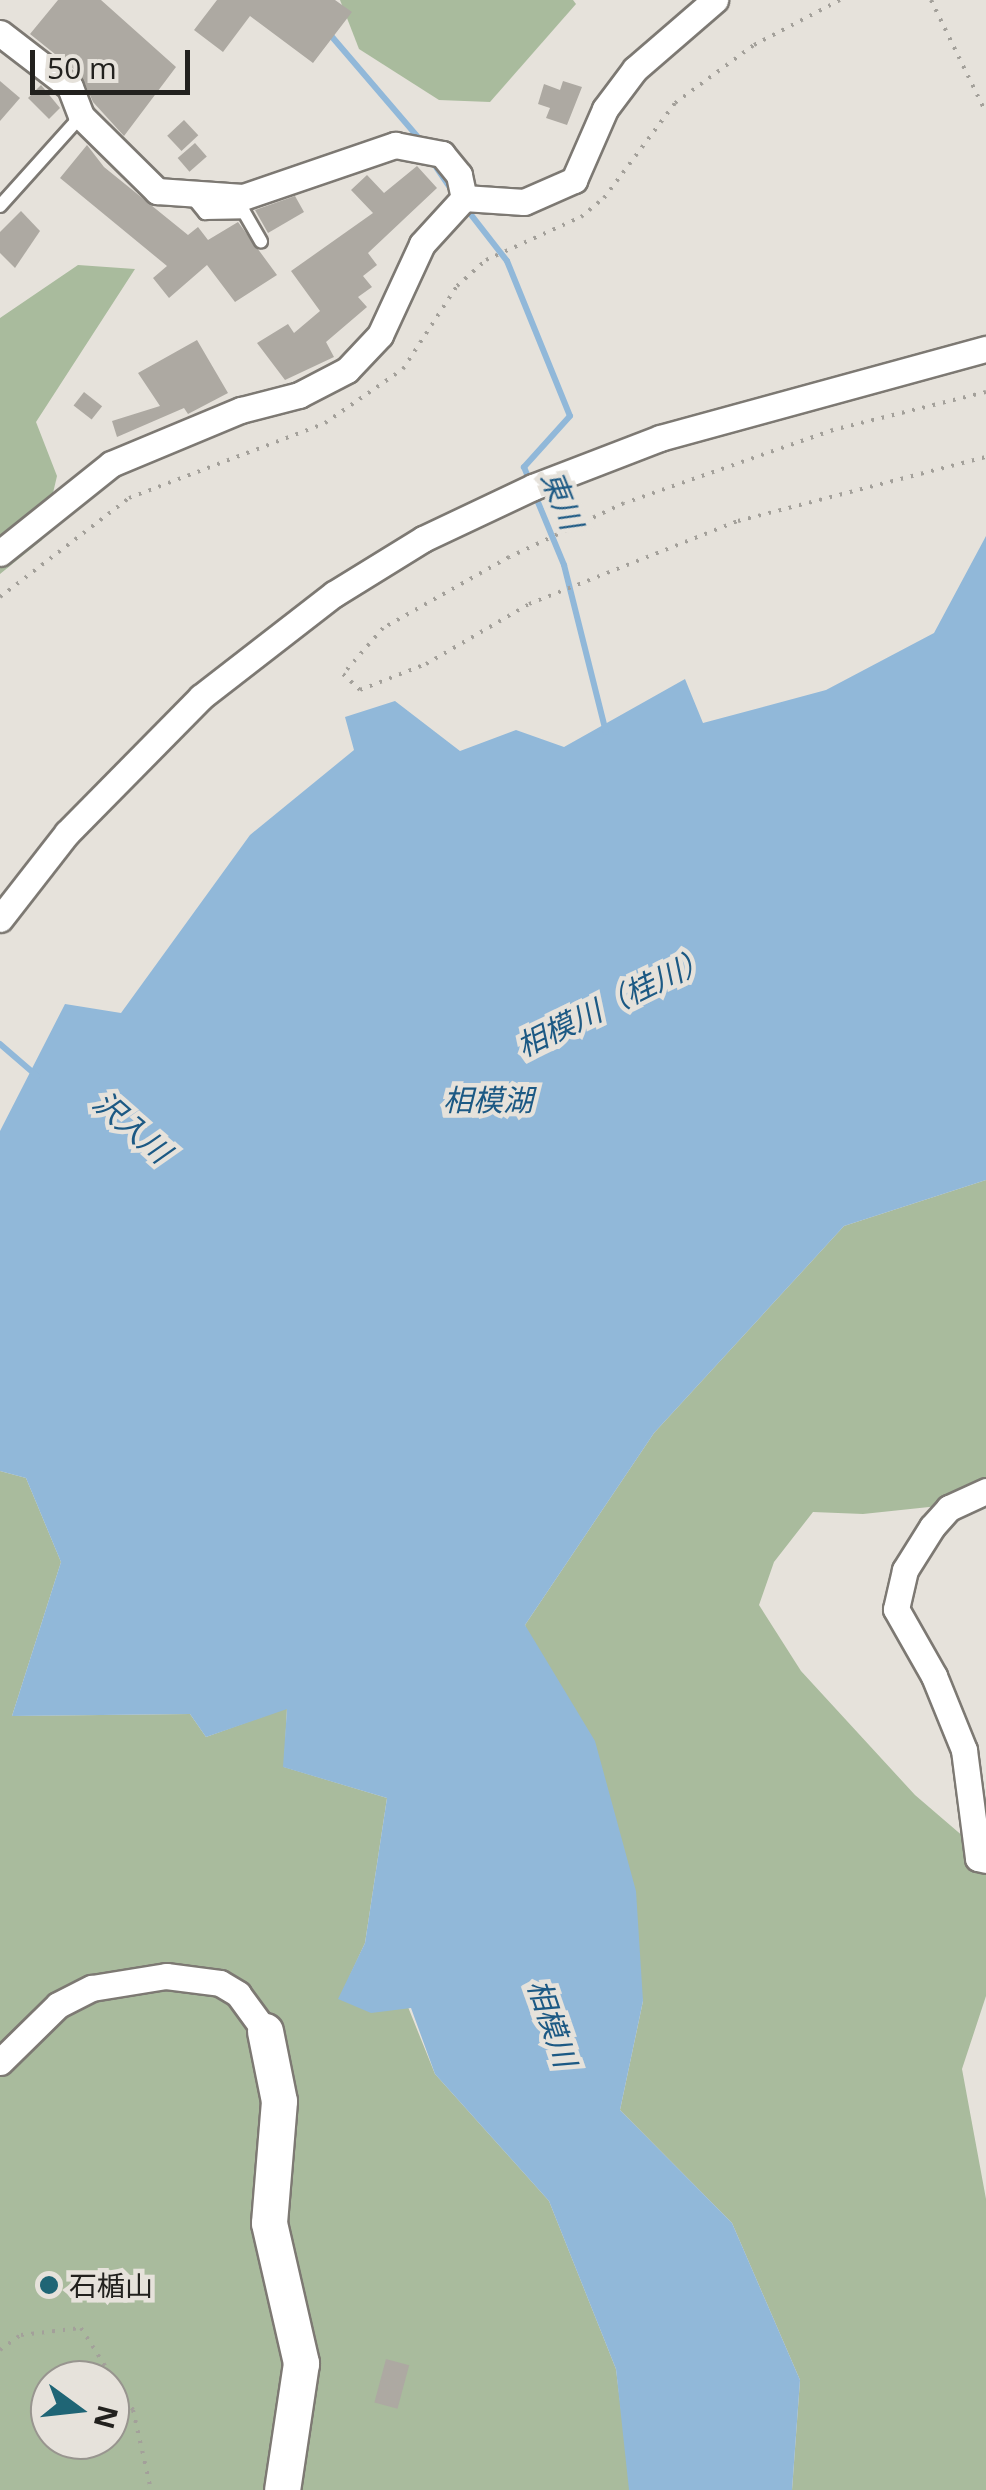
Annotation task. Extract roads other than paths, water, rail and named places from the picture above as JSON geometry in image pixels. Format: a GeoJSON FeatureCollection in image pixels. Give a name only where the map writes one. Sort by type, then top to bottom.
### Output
{"type":"FeatureCollection","features":[{"type":"Feature","properties":{"kind":"street"},"geometry":{"type":"LineString","coordinates":[[464,198],[524,202],[574,180],[605,109],[635,69],[715,0]]}},
{"type":"Feature","properties":{"kind":"street"},"geometry":{"type":"LineString","coordinates":[[0,33],[70,87],[81,116],[157,190],[192,197],[243,197],[395,145],[442,154],[459,175],[464,198]]}},
{"type":"Feature","properties":{"kind":"street"},"geometry":{"type":"LineString","coordinates":[[0,553],[111,464],[241,410],[299,395],[347,370],[380,336],[422,244],[464,198]]}},
{"type":"Feature","properties":{"kind":"street"},"geometry":{"type":"LineString","coordinates":[[0,920],[67,833],[200,697],[334,594],[423,540],[562,474],[660,438],[986,349]]}},
{"type":"Feature","properties":{"kind":"street"},"geometry":{"type":"LineString","coordinates":[[986,1491],[949,1508],[932,1527],[906,1570],[896,1609],[934,1676],[964,1750],[978,1858],[986,1860]]}},
{"type":"Feature","properties":{"kind":"street"},"geometry":{"type":"LineString","coordinates":[[0,2062],[58,2005],[92,1988],[166,1976],[220,1983],[238,1994],[266,2031],[279,2101],[269,2224],[301,2363],[282,2490]]}},
{"type":"Feature","properties":{"kind":"lane"},"geometry":{"type":"LineString","coordinates":[[0,206],[81,116]]}},
{"type":"Feature","properties":{"kind":"lane"},"geometry":{"type":"LineString","coordinates":[[192,197],[205,214],[244,212],[261,241]]}},
{"type":"Feature","properties":{"kind":"water","name":"相模湖"},"geometry":{"type":"Polygon","coordinates":[[[986,536],[986,1180],[844,1226],[654,1433],[525,1625],[595,1741],[636,1891],[643,2001],[620,2110],[732,2223],[800,2380],[792,2490],[629,2490],[616,2369],[549,2201],[435,2074],[411,2008],[371,2013],[338,1999],[365,1943],[387,1798],[283,1767],[287,1709],[206,1737],[190,1714],[12,1716],[61,1562],[26,1478],[0,1471],[0,1131],[65,1004],[121,1013],[250,835],[354,750],[345,717],[395,701],[460,751],[516,730],[564,747],[685,679],[703,723],[826,690],[934,633],[986,536]]]}},
{"type":"Feature","properties":{"kind":"waterway","name":"東川"},"geometry":{"type":"LineString","coordinates":[[327,31],[423,143]]}},
{"type":"Feature","properties":{"kind":"waterway","name":"東川"},"geometry":{"type":"LineString","coordinates":[[430,158],[451,189]]}},
{"type":"Feature","properties":{"kind":"waterway","name":"東川"},"geometry":{"type":"LineString","coordinates":[[465,207],[507,261],[570,416],[524,467],[531,484]]}},
{"type":"Feature","properties":{"kind":"waterway","name":"東川"},"geometry":{"type":"LineString","coordinates":[[535,495],[564,565],[606,732]]}},
{"type":"Feature","properties":{"kind":"waterway","name":"沢入川"},"geometry":{"type":"LineString","coordinates":[[0,1044],[37,1076]]}},
{"type":"Feature","properties":{"kind":"place","name":"石楯山"},"geometry":{"type":"Point","coordinates":[49,2285]}},
{"type":"Feature","properties":{"kind":"water label","name":"相模川（桂川）"},"geometry":{"type":"Point","coordinates":[613,1002]}},
{"type":"Feature","properties":{"kind":"water label","name":"相模川"},"geometry":{"type":"Point","coordinates":[552,2023]}}]}
